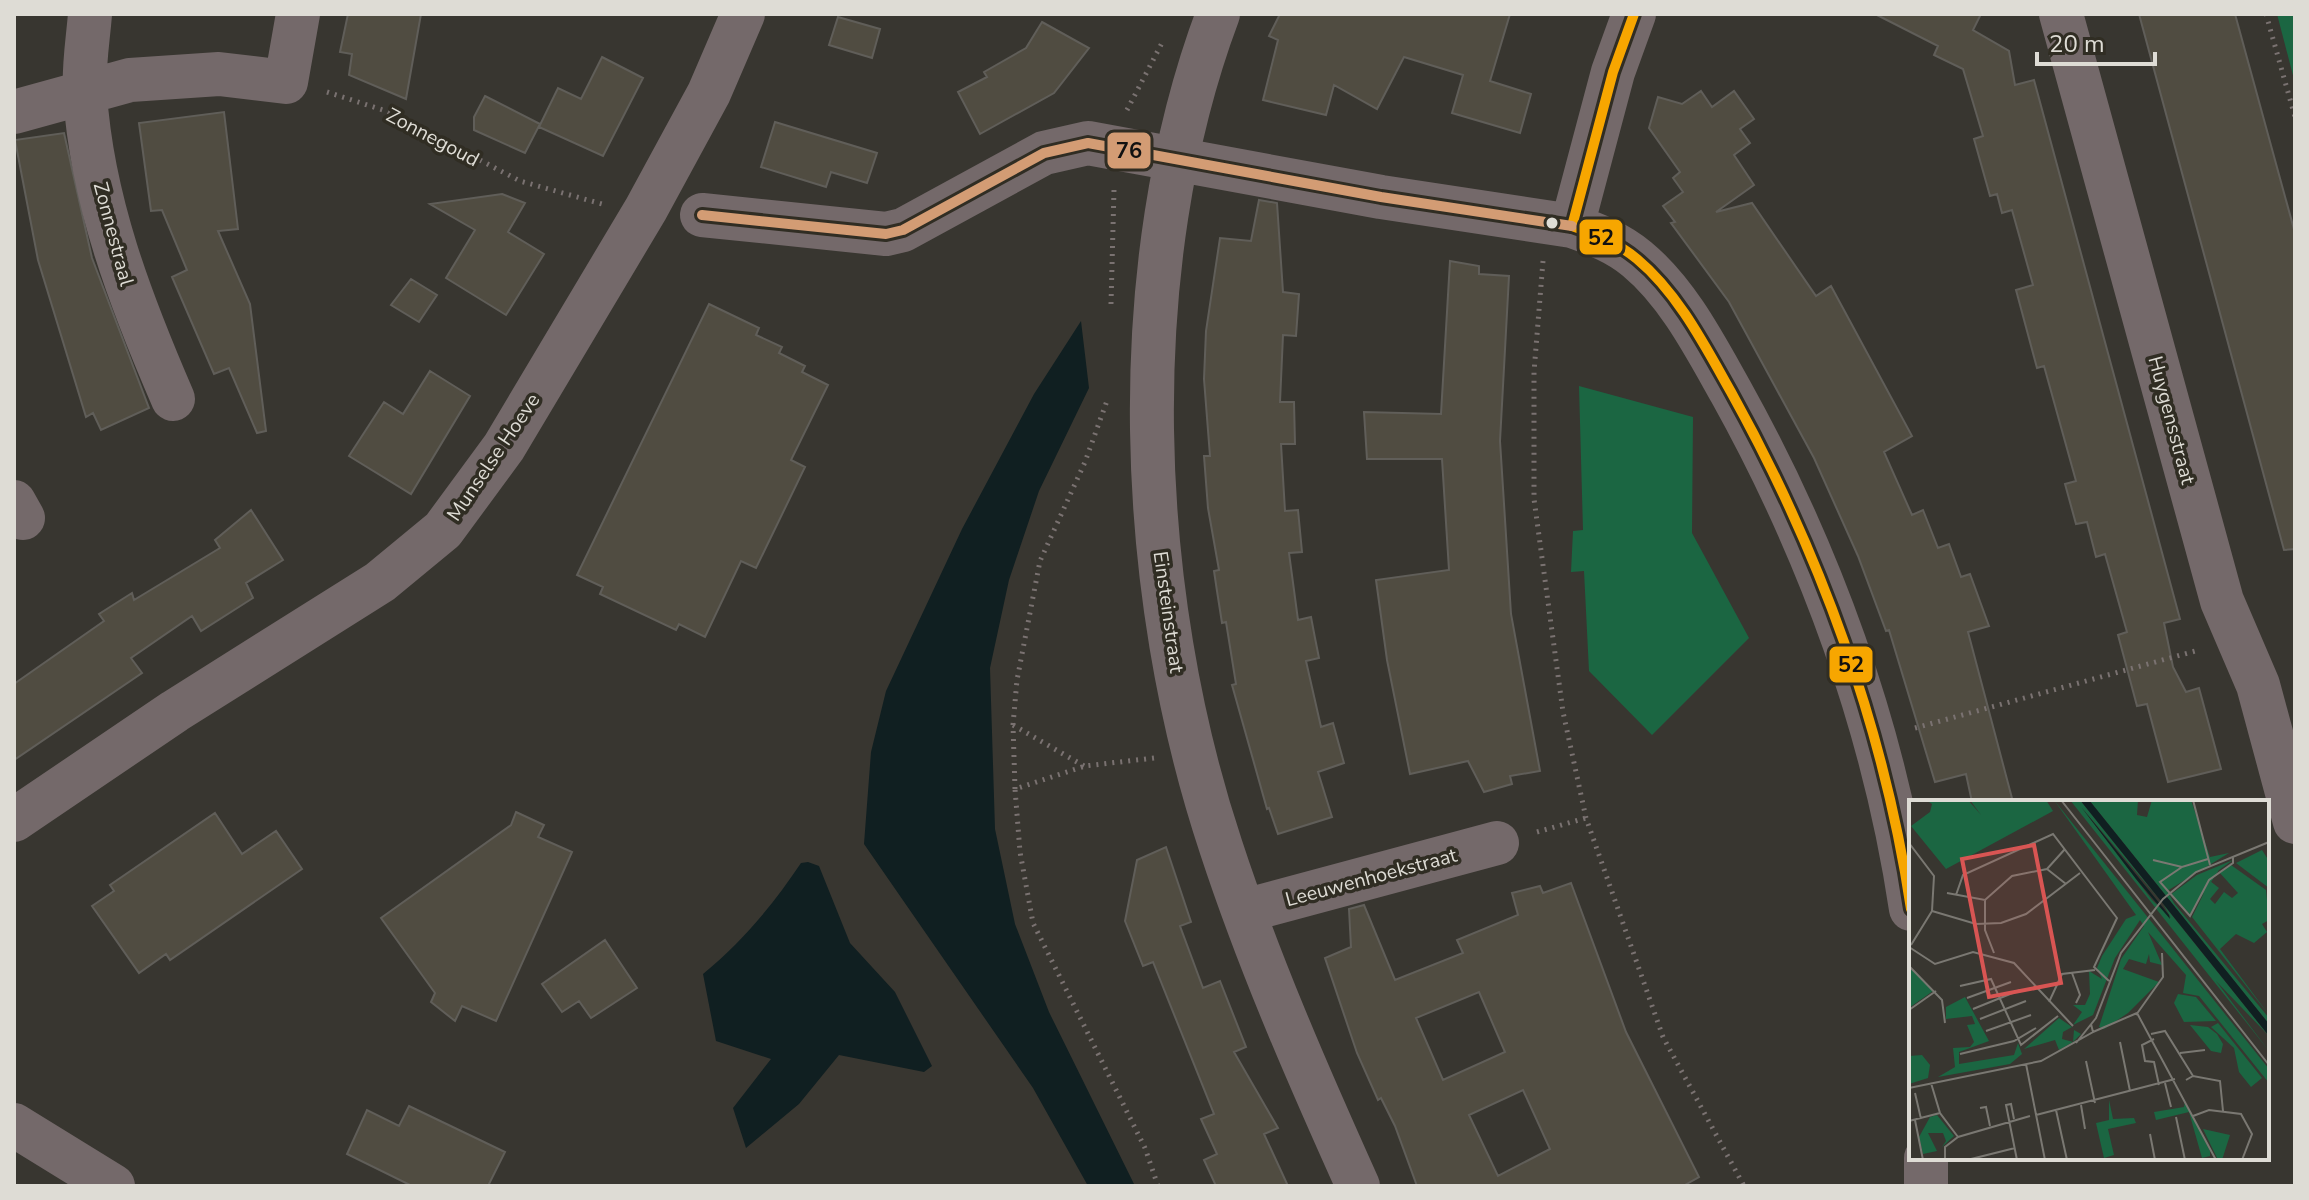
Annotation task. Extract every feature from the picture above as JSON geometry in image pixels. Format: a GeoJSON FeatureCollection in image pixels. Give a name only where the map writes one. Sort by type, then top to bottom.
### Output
{"type":"FeatureCollection","features":[{"type":"Feature","properties":{"kind":"street","name":"Zonnestraal"},"geometry":{"type":"LineString","coordinates":[[90,14],[85,92],[103,208],[135,311],[173,399]]}},
{"type":"Feature","properties":{"kind":"street"},"geometry":{"type":"LineString","coordinates":[[14,112],[130,80],[219,74],[286,82],[298,14]]}},
{"type":"Feature","properties":{"kind":"street","name":"Munselse Hoeve"},"geometry":{"type":"LineString","coordinates":[[14,820],[175,711],[380,582],[443,530],[504,447],[646,209],[709,93],[743,14]]}},
{"type":"Feature","properties":{"kind":"street","name":"Einsteinstraat"},"geometry":{"type":"LineString","coordinates":[[1218,14],[1194,81],[1162,233],[1156,316],[1154,497],[1178,675],[1220,845],[1271,985],[1358,1186]]}},
{"type":"Feature","properties":{"kind":"street"},"geometry":{"type":"LineString","coordinates":[[1572,226],[1613,72],[1634,14]]}},
{"type":"Feature","properties":{"kind":"street","name":"Huygensstraat"},"geometry":{"type":"LineString","coordinates":[[2061,14],[2222,601],[2258,685],[2295,822]]}},
{"type":"Feature","properties":{"kind":"street"},"geometry":{"type":"LineString","coordinates":[[702,215],[886,234],[903,230],[1058,148],[1088,143],[1572,226],[1602,237],[1637,259],[1672,297],[1756,437],[1802,534],[1852,662],[1875,739],[1909,900]]}},
{"type":"Feature","properties":{"kind":"street","name":"Leeuwenhoekstraat"},"geometry":{"type":"LineString","coordinates":[[1244,911],[1497,843]]}},
{"type":"Feature","properties":{"kind":"street"},"geometry":{"type":"LineString","coordinates":[[14,1125],[113,1186]]}},
{"type":"Feature","properties":{"kind":"street"},"geometry":{"type":"LineString","coordinates":[[1926,1160],[1926,1186]]}},
{"type":"Feature","properties":{"kind":"path"},"geometry":{"type":"LineString","coordinates":[[2266,14],[2295,117]]}},
{"type":"Feature","properties":{"kind":"path"},"geometry":{"type":"LineString","coordinates":[[1111,317],[1115,148],[1122,120],[1168,31]]}},
{"type":"Feature","properties":{"kind":"path","name":"Zonnegoud"},"geometry":{"type":"LineString","coordinates":[[286,82],[386,111],[520,181],[603,204],[646,209]]}},
{"type":"Feature","properties":{"kind":"path"},"geometry":{"type":"LineString","coordinates":[[1572,226],[1545,242],[1534,372],[1534,499],[1563,712],[1586,818],[1663,1037],[1744,1186]]}},
{"type":"Feature","properties":{"kind":"path"},"geometry":{"type":"LineString","coordinates":[[1108,388],[1108,402],[1085,462],[1040,561],[1017,680],[1013,725],[1015,789],[1020,852],[1033,923],[1145,1148],[1158,1186]]}},
{"type":"Feature","properties":{"kind":"path"},"geometry":{"type":"LineString","coordinates":[[1875,739],[2238,639]]}},
{"type":"Feature","properties":{"kind":"path"},"geometry":{"type":"LineString","coordinates":[[1013,725],[1085,766]]}},
{"type":"Feature","properties":{"kind":"path"},"geometry":{"type":"LineString","coordinates":[[1015,789],[1085,766],[1195,753]]}},
{"type":"Feature","properties":{"kind":"path"},"geometry":{"type":"LineString","coordinates":[[1497,843],[1586,818]]}},
{"type":"Feature","properties":{"kind":"green space"},"geometry":{"type":"Polygon","coordinates":[[[2277,14],[2295,14],[2295,83],[2277,14]]]}},
{"type":"Feature","properties":{"kind":"green space"},"geometry":{"type":"Polygon","coordinates":[[[1579,386],[1693,417],[1692,533],[1749,638],[1652,735],[1589,671],[1584,571],[1571,572],[1573,531],[1583,530],[1579,386]]]}},
{"type":"Feature","properties":{"kind":"shaded area"},"geometry":{"type":"Polygon","coordinates":[[[1081,321],[1089,388],[1039,491],[1009,580],[990,668],[995,829],[1015,924],[1049,1012],[1135,1186],[1088,1186],[1033,1088],[864,844],[871,752],[886,691],[962,529],[1034,394],[1081,321]]]}},
{"type":"Feature","properties":{"kind":"shaded area"},"geometry":{"type":"Polygon","coordinates":[[[801,863],[819,866],[850,943],[895,992],[932,1066],[924,1072],[839,1055],[799,1104],[746,1148],[733,1108],[771,1059],[716,1041],[703,974],[756,922],[801,863]]]}},
{"type":"Feature","properties":{"kind":"building"},"geometry":{"type":"Polygon","coordinates":[[[348,14],[421,14],[406,99],[349,75],[352,54],[340,52],[348,14]]]}},
{"type":"Feature","properties":{"kind":"building"},"geometry":{"type":"Polygon","coordinates":[[[1280,14],[1510,14],[1490,81],[1531,94],[1520,133],[1452,113],[1463,75],[1404,57],[1377,109],[1334,85],[1326,115],[1263,100],[1278,40],[1269,36],[1280,14]]]}},
{"type":"Feature","properties":{"kind":"building"},"geometry":{"type":"Polygon","coordinates":[[[1875,14],[1981,14],[1973,30],[2009,51],[2015,85],[2034,80],[2180,619],[2164,623],[2173,667],[2186,692],[2199,688],[2221,769],[2168,782],[2147,704],[2137,706],[2118,635],[2127,632],[2105,554],[2096,557],[2087,522],[2076,524],[2065,484],[2076,481],[2044,366],[2037,368],[2016,290],[2033,285],[2012,210],[2002,213],[1997,194],[1990,196],[1974,139],[1983,136],[1963,69],[1934,55],[1938,46],[1875,14]]]}},
{"type":"Feature","properties":{"kind":"building"},"geometry":{"type":"Polygon","coordinates":[[[2139,14],[2235,14],[2295,233],[2295,549],[2284,550],[2139,14]]]}},
{"type":"Feature","properties":{"kind":"building"},"geometry":{"type":"Polygon","coordinates":[[[838,17],[880,29],[872,58],[829,45],[838,17]]]}},
{"type":"Feature","properties":{"kind":"building"},"geometry":{"type":"Polygon","coordinates":[[[1042,22],[1089,48],[1054,93],[980,134],[958,92],[987,77],[984,72],[1026,48],[1042,22]]]}},
{"type":"Feature","properties":{"kind":"building"},"geometry":{"type":"Polygon","coordinates":[[[602,57],[643,78],[603,156],[539,127],[558,88],[581,99],[602,57]]]}},
{"type":"Feature","properties":{"kind":"building"},"geometry":{"type":"Polygon","coordinates":[[[1701,91],[1712,107],[1734,91],[1754,119],[1740,129],[1750,143],[1734,155],[1754,185],[1716,212],[1752,203],[1816,296],[1831,286],[1912,436],[1884,452],[1912,515],[1923,510],[1938,548],[1949,544],[1961,577],[1970,574],[1989,626],[1968,632],[2012,800],[1972,800],[1966,774],[1935,782],[1889,630],[1886,631],[1858,556],[1814,458],[1729,302],[1671,223],[1675,222],[1663,206],[1683,192],[1673,178],[1680,172],[1649,128],[1658,97],[1682,104],[1701,91]]]}},
{"type":"Feature","properties":{"kind":"building"},"geometry":{"type":"Polygon","coordinates":[[[485,96],[540,124],[525,153],[474,130],[474,117],[485,96]]]}},
{"type":"Feature","properties":{"kind":"building"},"geometry":{"type":"Polygon","coordinates":[[[224,112],[238,229],[218,231],[250,304],[266,431],[257,433],[229,368],[214,374],[172,277],[187,270],[162,210],[151,211],[139,123],[224,112]]]}},
{"type":"Feature","properties":{"kind":"building"},"geometry":{"type":"Polygon","coordinates":[[[775,122],[877,153],[867,183],[831,172],[826,187],[761,167],[775,122]]]}},
{"type":"Feature","properties":{"kind":"building"},"geometry":{"type":"Polygon","coordinates":[[[64,133],[92,258],[149,408],[101,430],[93,413],[86,417],[38,260],[15,140],[64,133]]]}},
{"type":"Feature","properties":{"kind":"building"},"geometry":{"type":"Polygon","coordinates":[[[502,194],[525,203],[508,232],[544,254],[506,315],[446,278],[475,230],[430,204],[502,194]]]}},
{"type":"Feature","properties":{"kind":"building"},"geometry":{"type":"Polygon","coordinates":[[[1259,200],[1277,203],[1283,292],[1299,294],[1296,336],[1283,335],[1280,402],[1294,402],[1295,444],[1281,444],[1285,511],[1298,510],[1302,552],[1289,553],[1298,620],[1311,617],[1319,658],[1306,661],[1321,727],[1333,723],[1344,763],[1318,772],[1332,817],[1278,834],[1267,809],[1232,685],[1236,684],[1214,571],[1219,570],[1208,508],[1204,456],[1210,456],[1204,379],[1206,331],[1220,238],[1251,241],[1259,200]]]}},
{"type":"Feature","properties":{"kind":"building"},"geometry":{"type":"Polygon","coordinates":[[[1450,261],[1479,266],[1479,274],[1509,276],[1500,441],[1511,614],[1540,771],[1510,776],[1512,784],[1484,792],[1468,761],[1410,774],[1387,660],[1376,580],[1449,570],[1442,459],[1367,459],[1364,412],[1441,414],[1450,261]]]}},
{"type":"Feature","properties":{"kind":"building"},"geometry":{"type":"Polygon","coordinates":[[[411,279],[437,295],[419,322],[391,305],[411,279]]]}},
{"type":"Feature","properties":{"kind":"building"},"geometry":{"type":"Polygon","coordinates":[[[709,304],[759,328],[756,335],[782,347],[779,353],[805,366],[802,372],[828,385],[791,460],[805,467],[756,568],[741,561],[705,637],[679,624],[676,630],[600,594],[603,587],[577,575],[709,304]]]}},
{"type":"Feature","properties":{"kind":"building"},"geometry":{"type":"Polygon","coordinates":[[[430,371],[470,396],[411,494],[349,456],[384,402],[403,414],[430,371]]]}},
{"type":"Feature","properties":{"kind":"building"},"geometry":{"type":"Polygon","coordinates":[[[251,510],[283,560],[246,583],[253,598],[201,631],[192,616],[131,658],[142,673],[14,760],[14,684],[104,621],[99,614],[132,593],[134,600],[220,548],[215,540],[251,510]]]}},
{"type":"Feature","properties":{"kind":"building"},"geometry":{"type":"Polygon","coordinates":[[[516,812],[544,825],[538,837],[572,852],[496,1021],[462,1006],[455,1021],[431,1002],[435,993],[381,918],[511,825],[516,812]]]}},
{"type":"Feature","properties":{"kind":"building"},"geometry":{"type":"Polygon","coordinates":[[[215,813],[242,854],[276,831],[302,869],[170,960],[166,954],[139,973],[92,906],[114,891],[110,885],[215,813]]]}},
{"type":"Feature","properties":{"kind":"building"},"geometry":{"type":"Polygon","coordinates":[[[1166,847],[1191,922],[1180,926],[1203,988],[1220,981],[1246,1047],[1234,1052],[1278,1128],[1264,1134],[1288,1186],[1216,1186],[1204,1160],[1217,1154],[1201,1119],[1214,1114],[1153,962],[1143,966],[1125,921],[1137,860],[1166,847]]]}},
{"type":"Feature","properties":{"kind":"building"},"geometry":{"type":"Polygon","coordinates":[[[1571,883],[1626,1032],[1699,1177],[1683,1186],[1417,1186],[1395,1126],[1381,1098],[1378,1100],[1357,1053],[1325,958],[1351,947],[1349,909],[1364,905],[1395,980],[1463,953],[1457,940],[1518,915],[1512,893],[1540,886],[1543,893],[1571,883]],[[1479,992],[1416,1018],[1443,1080],[1505,1052],[1479,992]],[[1523,1090],[1469,1115],[1498,1176],[1550,1149],[1523,1090]]]}},
{"type":"Feature","properties":{"kind":"building"},"geometry":{"type":"Polygon","coordinates":[[[605,940],[637,988],[591,1018],[579,1001],[562,1012],[542,984],[605,940]]]}},
{"type":"Feature","properties":{"kind":"building"},"geometry":{"type":"Polygon","coordinates":[[[409,1106],[505,1152],[488,1186],[412,1186],[347,1154],[367,1110],[399,1126],[409,1106]]]}},
{"type":"Feature","properties":{"kind":"transit line","name":"52"},"geometry":{"type":"LineString","coordinates":[[1634,14],[1613,72],[1572,226],[1622,248],[1665,288],[1701,339],[1763,453],[1820,578],[1866,708],[1884,774],[1909,898]]}},
{"type":"Feature","properties":{"kind":"transit line","name":"76"},"geometry":{"type":"LineString","coordinates":[[702,215],[886,234],[903,230],[1044,153],[1088,143],[1381,197],[1572,226]]}}]}
